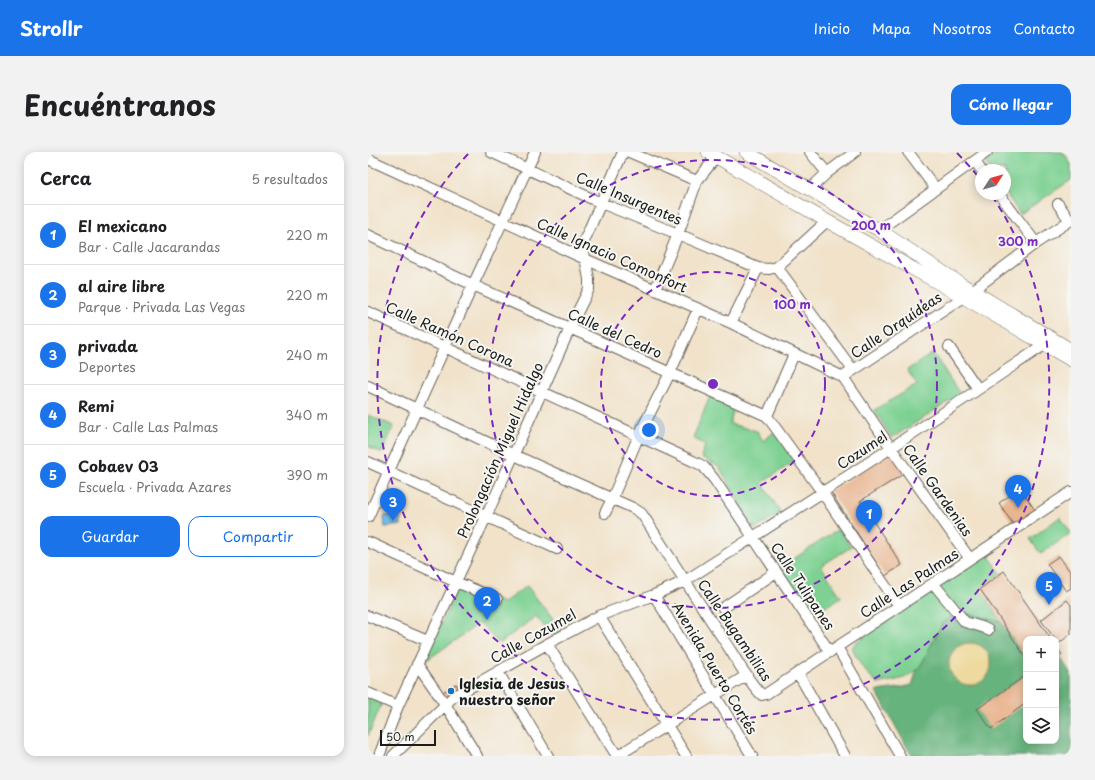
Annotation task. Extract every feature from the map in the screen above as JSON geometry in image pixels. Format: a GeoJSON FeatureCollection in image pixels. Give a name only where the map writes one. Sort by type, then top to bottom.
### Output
{"type":"FeatureCollection","features":[{"type":"Feature","properties":{"kind":"main road"},"geometry":{"type":"LineString","coordinates":[[746,152],[879,230],[961,284],[968,293]]}},
{"type":"Feature","properties":{"kind":"main road"},"geometry":{"type":"LineString","coordinates":[[712,154],[827,221],[968,293],[1047,341],[1071,360]]}},
{"type":"Feature","properties":{"kind":"main road"},"geometry":{"type":"LineString","coordinates":[[1047,341],[1071,350]]}},
{"type":"Feature","properties":{"kind":"street"},"geometry":{"type":"LineString","coordinates":[[368,159],[371,152]]}},
{"type":"Feature","properties":{"kind":"street","name":"Calle Insurgentes"},"geometry":{"type":"LineString","coordinates":[[491,152],[601,203],[758,268]]}},
{"type":"Feature","properties":{"kind":"street"},"geometry":{"type":"LineString","coordinates":[[368,517],[535,152]]}},
{"type":"Feature","properties":{"kind":"street","name":"Prolongación Miguel Hidalgo"},"geometry":{"type":"LineString","coordinates":[[379,756],[398,706],[514,456],[589,289],[589,279],[583,247],[585,239],[623,152]]}},
{"type":"Feature","properties":{"kind":"street"},"geometry":{"type":"LineString","coordinates":[[629,152],[697,181]]}},
{"type":"Feature","properties":{"kind":"street"},"geometry":{"type":"LineString","coordinates":[[810,152],[827,173]]}},
{"type":"Feature","properties":{"kind":"street"},"geometry":{"type":"LineString","coordinates":[[810,189],[827,173],[855,152]]}},
{"type":"Feature","properties":{"kind":"street"},"geometry":{"type":"LineString","coordinates":[[908,152],[936,189]]}},
{"type":"Feature","properties":{"kind":"street"},"geometry":{"type":"LineString","coordinates":[[879,230],[987,152]]}},
{"type":"Feature","properties":{"kind":"street"},"geometry":{"type":"LineString","coordinates":[[655,290],[678,234],[697,181],[712,154]]}},
{"type":"Feature","properties":{"kind":"street","name":"Calle Ignacio Comonfort"},"geometry":{"type":"LineString","coordinates":[[368,159],[585,259],[731,323],[794,354],[844,376]]}},
{"type":"Feature","properties":{"kind":"street"},"geometry":{"type":"LineString","coordinates":[[1003,200],[1036,244]]}},
{"type":"Feature","properties":{"kind":"street"},"geometry":{"type":"LineString","coordinates":[[1058,204],[1070,220]]}},
{"type":"Feature","properties":{"kind":"street","name":"Calle Orquídeas"},"geometry":{"type":"LineString","coordinates":[[844,376],[968,293],[1070,220]]}},
{"type":"Feature","properties":{"kind":"street"},"geometry":{"type":"LineString","coordinates":[[731,323],[758,268],[769,269],[777,267],[827,221]]}},
{"type":"Feature","properties":{"kind":"street","name":"Calle del Cedro"},"geometry":{"type":"LineString","coordinates":[[368,235],[473,285],[767,416]]}},
{"type":"Feature","properties":{"kind":"street"},"geometry":{"type":"LineString","coordinates":[[777,267],[853,370]]}},
{"type":"Feature","properties":{"kind":"street"},"geometry":{"type":"LineString","coordinates":[[605,514],[639,435],[670,373],[698,309]]}},
{"type":"Feature","properties":{"kind":"street","name":"Calle Ramón Corona"},"geometry":{"type":"LineString","coordinates":[[368,312],[639,435],[703,466],[714,479],[753,537]]}},
{"type":"Feature","properties":{"kind":"street","name":"Cozumel"},"geometry":{"type":"LineString","coordinates":[[685,581],[891,448],[1047,341]]}},
{"type":"Feature","properties":{"kind":"street"},"geometry":{"type":"LineString","coordinates":[[949,347],[978,389]]}},
{"type":"Feature","properties":{"kind":"street"},"geometry":{"type":"LineString","coordinates":[[794,354],[767,416],[822,492],[899,606]]}},
{"type":"Feature","properties":{"kind":"street","name":"Calle Gardenias"},"geometry":{"type":"LineString","coordinates":[[844,376],[891,448],[970,559]]}},
{"type":"Feature","properties":{"kind":"street","name":"Calle Bugambilias"},"geometry":{"type":"LineString","coordinates":[[368,386],[514,456],[633,508],[641,513],[747,675],[762,695]]}},
{"type":"Feature","properties":{"kind":"street"},"geometry":{"type":"LineString","coordinates":[[368,462],[557,549]]}},
{"type":"Feature","properties":{"kind":"street","name":"Calle Las Palmas"},"geometry":{"type":"LineString","coordinates":[[762,695],[766,694],[1071,492]]}},
{"type":"Feature","properties":{"kind":"street","name":"Calle Tulipanes"},"geometry":{"type":"LineString","coordinates":[[753,537],[776,572],[833,649],[900,756]]}},
{"type":"Feature","properties":{"kind":"street"},"geometry":{"type":"LineString","coordinates":[[368,542],[497,599]]}},
{"type":"Feature","properties":{"kind":"street"},"geometry":{"type":"LineString","coordinates":[[723,608],[776,572]]}},
{"type":"Feature","properties":{"kind":"street","name":"Calle Cozumel"},"geometry":{"type":"LineString","coordinates":[[393,756],[453,697],[599,616],[654,595],[685,581]]}},
{"type":"Feature","properties":{"kind":"street"},"geometry":{"type":"LineString","coordinates":[[933,583],[965,622],[988,630]]}},
{"type":"Feature","properties":{"kind":"street","name":"Avenida Puerto Cortés"},"geometry":{"type":"LineString","coordinates":[[654,595],[752,756]]}},
{"type":"Feature","properties":{"kind":"street"},"geometry":{"type":"LineString","coordinates":[[368,616],[428,641]]}},
{"type":"Feature","properties":{"kind":"street"},"geometry":{"type":"LineString","coordinates":[[599,616],[686,756]]}},
{"type":"Feature","properties":{"kind":"street"},"geometry":{"type":"LineString","coordinates":[[547,644],[617,756],[747,675]]}},
{"type":"Feature","properties":{"kind":"street"},"geometry":{"type":"LineString","coordinates":[[418,664],[477,756]]}},
{"type":"Feature","properties":{"kind":"street"},"geometry":{"type":"LineString","coordinates":[[498,672],[548,756]]}},
{"type":"Feature","properties":{"kind":"street"},"geometry":{"type":"LineString","coordinates":[[798,672],[845,756]]}},
{"type":"Feature","properties":{"kind":"street"},"geometry":{"type":"LineString","coordinates":[[368,693],[398,706]]}},
{"type":"Feature","properties":{"kind":"green space"},"geometry":{"type":"Polygon","coordinates":[[[1000,152],[1063,152],[1071,164],[1071,180],[1020,214],[1010,200],[1011,164],[986,164],[985,162],[1000,152]]]}},
{"type":"Feature","properties":{"kind":"green space"},"geometry":{"type":"Polygon","coordinates":[[[933,353],[960,394],[892,438],[874,410],[917,385],[907,370],[933,353]]]}},
{"type":"Feature","properties":{"kind":"green space"},"geometry":{"type":"Polygon","coordinates":[[[710,396],[734,407],[730,424],[757,431],[763,441],[778,429],[799,458],[762,483],[781,513],[755,529],[719,467],[701,457],[705,445],[693,438],[710,396]]]}},
{"type":"Feature","properties":{"kind":"green space"},"geometry":{"type":"Polygon","coordinates":[[[368,415],[394,426],[382,453],[368,446],[368,415]]]}},
{"type":"Feature","properties":{"kind":"green space"},"geometry":{"type":"Polygon","coordinates":[[[1060,517],[1071,533],[1041,554],[1030,539],[1060,517]]]}},
{"type":"Feature","properties":{"kind":"green space"},"geometry":{"type":"Polygon","coordinates":[[[839,529],[851,547],[821,566],[841,597],[810,617],[778,569],[839,529]]]}},
{"type":"Feature","properties":{"kind":"green space"},"geometry":{"type":"Polygon","coordinates":[[[987,553],[1001,574],[980,589],[1001,622],[958,611],[936,637],[921,665],[917,669],[906,677],[878,684],[857,659],[852,648],[856,642],[987,553]]]}},
{"type":"Feature","properties":{"kind":"green space"},"geometry":{"type":"Polygon","coordinates":[[[460,581],[503,603],[527,586],[562,631],[552,637],[536,616],[499,644],[480,623],[424,662],[460,581]]]}},
{"type":"Feature","properties":{"kind":"green space"},"geometry":{"type":"Polygon","coordinates":[[[958,611],[1001,622],[1023,654],[1023,744],[1059,744],[1060,657],[1071,674],[1071,756],[912,756],[876,691],[912,685],[917,670],[943,622],[958,611]]]}},
{"type":"Feature","properties":{"kind":"green space"},"geometry":{"type":"Polygon","coordinates":[[[368,693],[383,700],[368,736],[368,693]]]}},
{"type":"Feature","properties":{"kind":"sand"},"geometry":{"type":"Polygon","coordinates":[[[970,643],[985,649],[991,664],[985,679],[970,685],[955,679],[949,664],[955,649],[970,643]]]}},
{"type":"Feature","properties":{"kind":"water"},"geometry":{"type":"Polygon","coordinates":[[[400,515],[401,525],[385,527],[384,516],[400,515]]]}},
{"type":"Feature","properties":{"kind":"building"},"geometry":{"type":"Polygon","coordinates":[[[891,452],[905,473],[860,501],[902,565],[885,576],[830,491],[891,452]]]}},
{"type":"Feature","properties":{"kind":"building"},"geometry":{"type":"Polygon","coordinates":[[[1020,488],[1037,513],[1015,527],[999,503],[1020,488]]]}},
{"type":"Feature","properties":{"kind":"building"},"geometry":{"type":"Polygon","coordinates":[[[1059,556],[1071,573],[1071,588],[1066,591],[1047,564],[1059,556]]]}},
{"type":"Feature","properties":{"kind":"building"},"geometry":{"type":"Polygon","coordinates":[[[1004,571],[1049,636],[1023,636],[1023,654],[980,589],[1004,571]]]}},
{"type":"Feature","properties":{"kind":"building"},"geometry":{"type":"Polygon","coordinates":[[[1067,600],[1071,605],[1071,634],[1059,643],[1059,636],[1053,636],[1041,620],[1067,600]]]}},
{"type":"Feature","properties":{"kind":"building"},"geometry":{"type":"Polygon","coordinates":[[[1023,677],[1023,705],[991,729],[977,709],[1023,677]]]}},
{"type":"Feature","properties":{"kind":"building","name":"Iglesia de Jesus nuestro señor"},"geometry":{"type":"Polygon","coordinates":[[[456,684],[460,690],[446,699],[443,692],[456,684]]]}},
{"type":"Feature","properties":{"kind":"place","name":"Remi"},"geometry":{"type":"Point","coordinates":[1018,508]}},
{"type":"Feature","properties":{"kind":"place","name":"privada"},"geometry":{"type":"Point","coordinates":[393,521]}},
{"type":"Feature","properties":{"kind":"place","name":"El mexicano"},"geometry":{"type":"Point","coordinates":[869,533]}},
{"type":"Feature","properties":{"kind":"place","name":"Cobaev 03"},"geometry":{"type":"Point","coordinates":[1049,605]}},
{"type":"Feature","properties":{"kind":"place","name":"al aire libre"},"geometry":{"type":"Point","coordinates":[487,620]}},
{"type":"Feature","properties":{"kind":"place","name":"Iglesia de Jesus nuestro señor"},"geometry":{"type":"Point","coordinates":[451,691]}}]}
